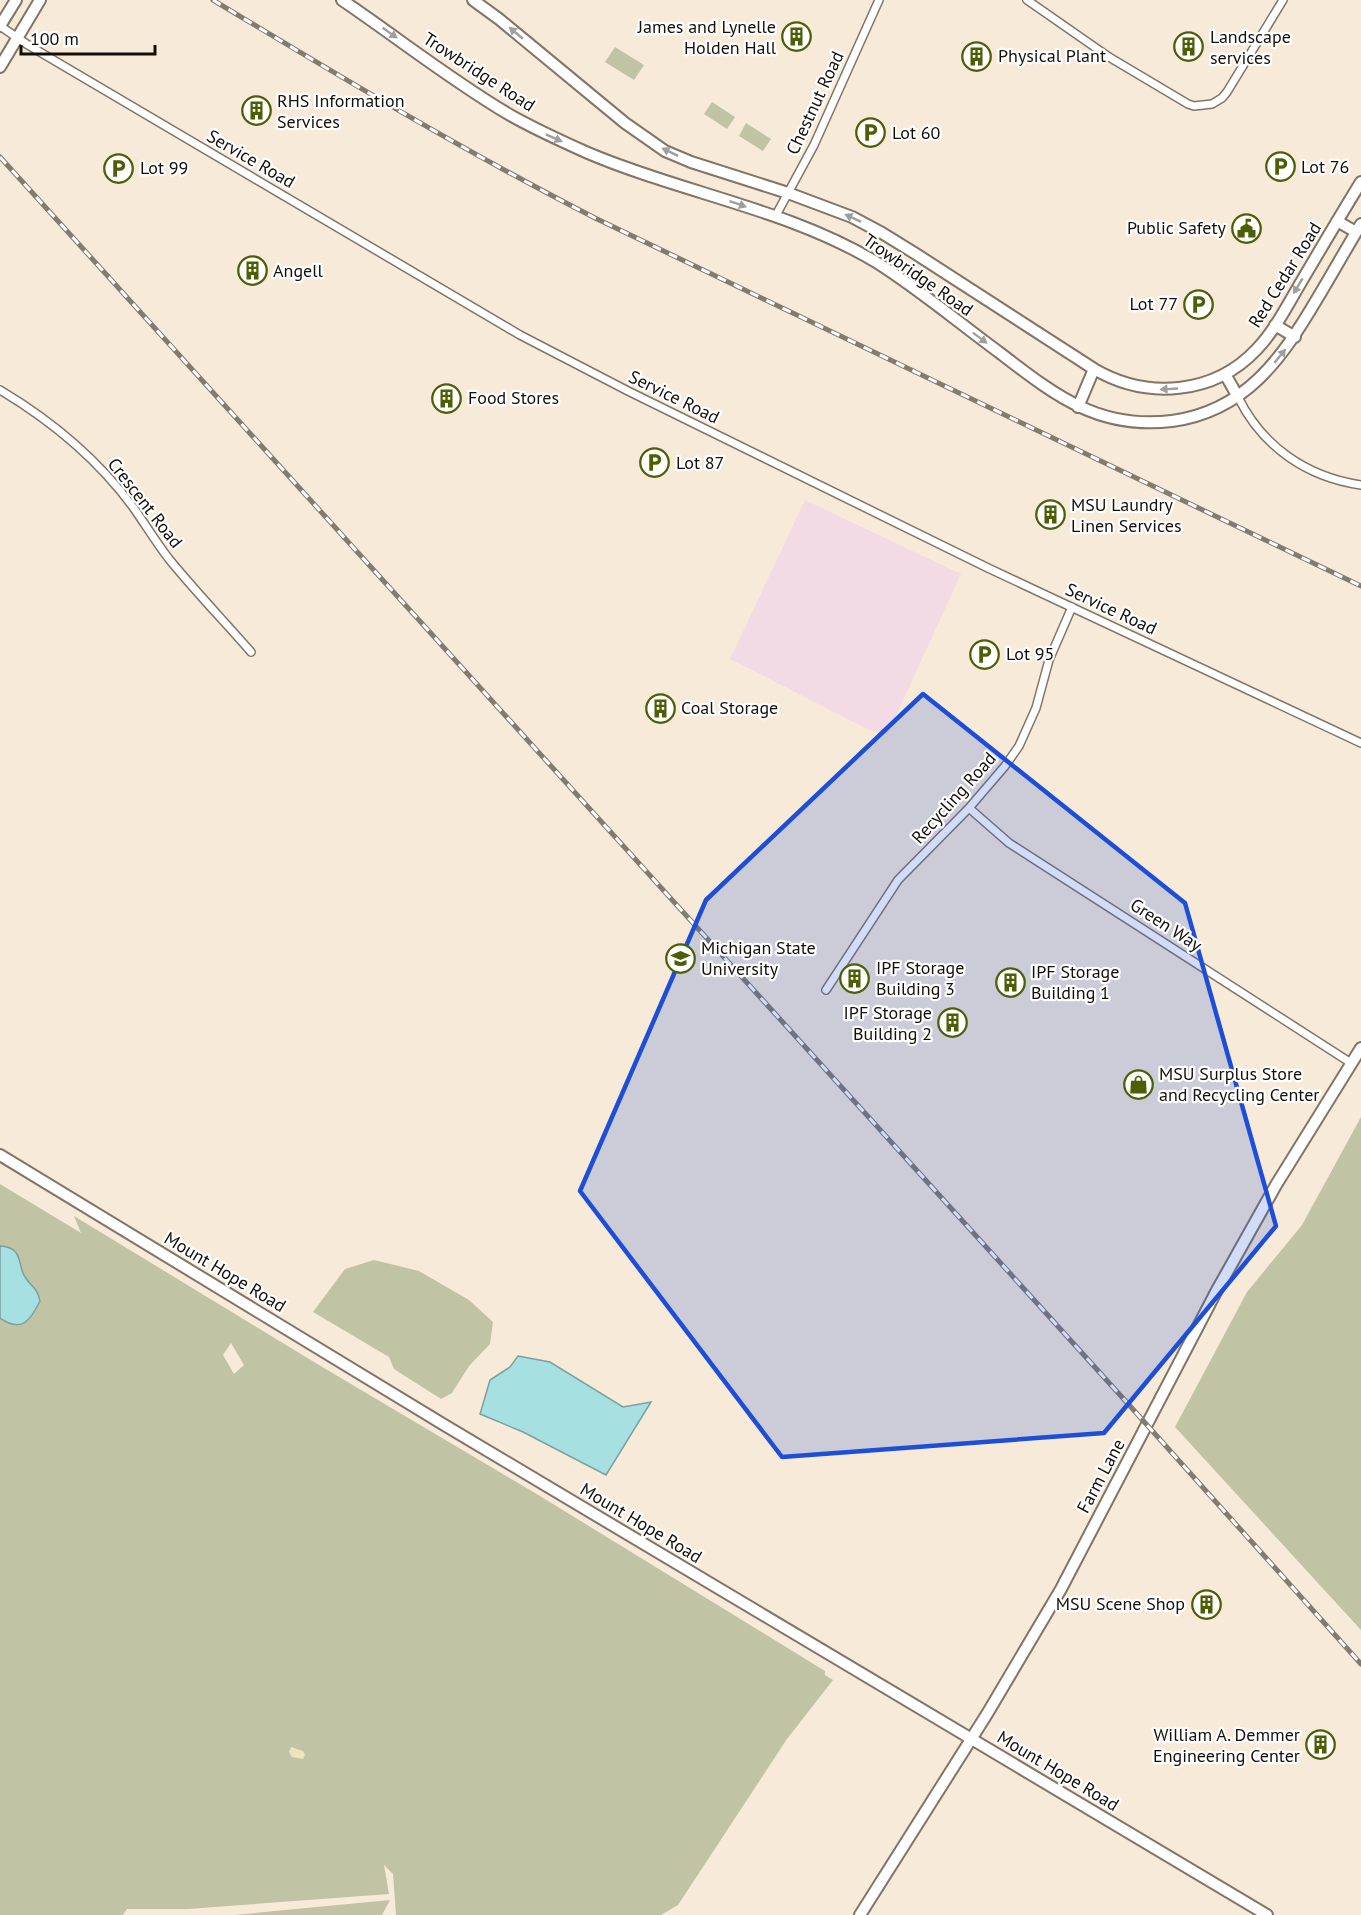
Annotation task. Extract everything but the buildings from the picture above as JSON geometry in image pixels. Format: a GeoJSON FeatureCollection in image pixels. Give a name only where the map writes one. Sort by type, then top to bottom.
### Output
{"type":"FeatureCollection","features":[{"type":"Feature","properties":{"kind":"street"},"geometry":{"type":"LineString","coordinates":[[0,26],[16,0]]}},
{"type":"Feature","properties":{"kind":"street"},"geometry":{"type":"LineString","coordinates":[[0,67],[40,0]]}},
{"type":"Feature","properties":{"kind":"street","name":"Trowbridge Road"},"geometry":{"type":"LineString","coordinates":[[342,0],[482,98],[546,134],[592,154],[826,236],[876,263],[1044,386],[1078,407],[1118,419],[1160,422],[1200,414],[1238,397]]}},
{"type":"Feature","properties":{"kind":"street","name":"Trowbridge Road"},"geometry":{"type":"LineString","coordinates":[[473,0],[625,123],[665,151],[843,214],[882,233],[1094,369],[1124,384],[1158,390],[1192,386],[1225,374]]}},
{"type":"Feature","properties":{"kind":"street","name":"Chestnut Road"},"geometry":{"type":"LineString","coordinates":[[775,217],[814,145],[879,0]]}},
{"type":"Feature","properties":{"kind":"street"},"geometry":{"type":"LineString","coordinates":[[1027,0],[1109,57],[1188,104],[1207,106],[1218,102],[1227,92],[1283,0]]}},
{"type":"Feature","properties":{"kind":"street","name":"Service Road"},"geometry":{"type":"LineString","coordinates":[[0,26],[520,335],[628,391],[1072,607],[1361,744]]}},
{"type":"Feature","properties":{"kind":"street","name":"Red Cedar Road"},"geometry":{"type":"LineString","coordinates":[[1225,374],[1256,350],[1275,325],[1361,182]]}},
{"type":"Feature","properties":{"kind":"street"},"geometry":{"type":"LineString","coordinates":[[1238,397],[1275,363],[1295,337],[1359,228],[1337,221]]}},
{"type":"Feature","properties":{"kind":"street"},"geometry":{"type":"LineString","coordinates":[[1275,325],[1295,337]]}},
{"type":"Feature","properties":{"kind":"street"},"geometry":{"type":"LineString","coordinates":[[1078,407],[1094,369]]}},
{"type":"Feature","properties":{"kind":"street"},"geometry":{"type":"LineString","coordinates":[[1225,374],[1255,427],[1286,456],[1325,476],[1361,485]]}},
{"type":"Feature","properties":{"kind":"street","name":"Crescent Road"},"geometry":{"type":"LineString","coordinates":[[0,390],[36,411],[87,455],[132,506],[174,565],[251,652]]}},
{"type":"Feature","properties":{"kind":"street","name":"Recycling Road"},"geometry":{"type":"LineString","coordinates":[[826,990],[898,880],[969,808],[1005,766],[1024,736],[1036,708],[1049,660],[1072,607]]}},
{"type":"Feature","properties":{"kind":"street","name":"Green Way"},"geometry":{"type":"LineString","coordinates":[[969,808],[1009,843],[1351,1063]]}},
{"type":"Feature","properties":{"kind":"street","name":"Farm Lane"},"geometry":{"type":"LineString","coordinates":[[860,1915],[971,1739],[1061,1589],[1216,1292],[1276,1185],[1361,1048]]}},
{"type":"Feature","properties":{"kind":"street","name":"Mount Hope Road"},"geometry":{"type":"LineString","coordinates":[[0,1155],[446,1426],[1268,1915]]}},
{"type":"Feature","properties":{"kind":"highlighted area"},"geometry":{"type":"Polygon","coordinates":[[[923,694],[1185,903],[1276,1226],[1104,1433],[782,1457],[580,1191],[706,900],[923,694]]]}},
{"type":"Feature","properties":{"kind":"shaded area"},"geometry":{"type":"Polygon","coordinates":[[[805,500],[961,574],[887,735],[869,730],[730,659],[805,500]]]}},
{"type":"Feature","properties":{"kind":"green space"},"geometry":{"type":"Polygon","coordinates":[[[615,47],[644,65],[634,80],[605,62],[615,47]]]}},
{"type":"Feature","properties":{"kind":"green space"},"geometry":{"type":"Polygon","coordinates":[[[712,102],[735,117],[727,129],[704,114],[712,102]]]}},
{"type":"Feature","properties":{"kind":"green space"},"geometry":{"type":"Polygon","coordinates":[[[746,123],[771,139],[763,151],[739,136],[746,123]]]}},
{"type":"Feature","properties":{"kind":"green space"},"geometry":{"type":"Polygon","coordinates":[[[1361,1117],[1361,1630],[1175,1427],[1247,1292],[1302,1225],[1361,1117]]]}},
{"type":"Feature","properties":{"kind":"green space"},"geometry":{"type":"Polygon","coordinates":[[[0,1184],[81,1233],[74,1216],[540,1496],[825,1671],[825,1675],[833,1680],[787,1739],[678,1905],[661,1915],[396,1915],[393,1874],[384,1865],[389,1894],[188,1909],[127,1909],[123,1915],[0,1915],[0,1184]],[[231,1343],[223,1355],[234,1374],[244,1365],[231,1343]]]}},
{"type":"Feature","properties":{"kind":"green space"},"geometry":{"type":"Polygon","coordinates":[[[374,1260],[419,1271],[469,1300],[493,1322],[490,1344],[469,1366],[452,1393],[441,1399],[394,1369],[389,1357],[313,1312],[345,1269],[374,1260]]]}},
{"type":"Feature","properties":{"kind":"green space"},"geometry":{"type":"Polygon","coordinates":[[[390,1900],[382,1915],[234,1915],[390,1900]]]}},
{"type":"Feature","properties":{"kind":"sand"},"geometry":{"type":"Polygon","coordinates":[[[291,1747],[303,1751],[305,1755],[303,1759],[292,1757],[289,1752],[291,1747]]]}},
{"type":"Feature","properties":{"kind":"water"},"geometry":{"type":"Polygon","coordinates":[[[0,1246],[8,1247],[16,1253],[23,1272],[39,1296],[40,1301],[25,1323],[14,1324],[0,1318],[0,1246]]]}},
{"type":"Feature","properties":{"kind":"water"},"geometry":{"type":"Polygon","coordinates":[[[518,1356],[550,1362],[623,1407],[651,1402],[606,1475],[523,1432],[480,1414],[490,1380],[510,1367],[518,1356]]]}},
{"type":"Feature","properties":{"kind":"railway"},"geometry":{"type":"LineString","coordinates":[[213,0],[355,85],[546,193],[1361,586]]}},
{"type":"Feature","properties":{"kind":"railway"},"geometry":{"type":"LineString","coordinates":[[0,157],[1361,1664]]}},
{"type":"Feature","properties":{"kind":"place","name":"James and Lynelle Holden Hall"},"geometry":{"type":"Point","coordinates":[797,37]}},
{"type":"Feature","properties":{"kind":"place","name":"Landscape services"},"geometry":{"type":"Point","coordinates":[1189,47]}},
{"type":"Feature","properties":{"kind":"place","name":"Physical Plant"},"geometry":{"type":"Point","coordinates":[977,56]}},
{"type":"Feature","properties":{"kind":"place","name":"RHS Information Services"},"geometry":{"type":"Point","coordinates":[256,111]}},
{"type":"Feature","properties":{"kind":"place","name":"Lot 60"},"geometry":{"type":"Point","coordinates":[871,133]}},
{"type":"Feature","properties":{"kind":"place","name":"Lot 76"},"geometry":{"type":"Point","coordinates":[1280,167]}},
{"type":"Feature","properties":{"kind":"place","name":"Lot 99"},"geometry":{"type":"Point","coordinates":[119,168]}},
{"type":"Feature","properties":{"kind":"place","name":"Public Safety"},"geometry":{"type":"Point","coordinates":[1247,228]}},
{"type":"Feature","properties":{"kind":"place","name":"Angell"},"geometry":{"type":"Point","coordinates":[252,271]}},
{"type":"Feature","properties":{"kind":"place","name":"Lot 77"},"geometry":{"type":"Point","coordinates":[1199,304]}},
{"type":"Feature","properties":{"kind":"place","name":"Food Stores"},"geometry":{"type":"Point","coordinates":[447,398]}},
{"type":"Feature","properties":{"kind":"place","name":"Lot 87"},"geometry":{"type":"Point","coordinates":[655,463]}},
{"type":"Feature","properties":{"kind":"place","name":"MSU Laundry Linen Services"},"geometry":{"type":"Point","coordinates":[1050,515]}},
{"type":"Feature","properties":{"kind":"place","name":"Lot 95"},"geometry":{"type":"Point","coordinates":[985,654]}},
{"type":"Feature","properties":{"kind":"place","name":"Coal Storage"},"geometry":{"type":"Point","coordinates":[660,708]}},
{"type":"Feature","properties":{"kind":"place","name":"Michigan State University"},"geometry":{"type":"Point","coordinates":[680,958]}},
{"type":"Feature","properties":{"kind":"place","name":"IPF Storage Building 3"},"geometry":{"type":"Point","coordinates":[855,978]}},
{"type":"Feature","properties":{"kind":"place","name":"IPF Storage Building 1"},"geometry":{"type":"Point","coordinates":[1010,982]}},
{"type":"Feature","properties":{"kind":"place","name":"IPF Storage Building 2"},"geometry":{"type":"Point","coordinates":[953,1023]}},
{"type":"Feature","properties":{"kind":"place","name":"MSU Surplus Store and Recycling Center"},"geometry":{"type":"Point","coordinates":[1138,1084]}},
{"type":"Feature","properties":{"kind":"place","name":"MSU Scene Shop"},"geometry":{"type":"Point","coordinates":[1206,1604]}},
{"type":"Feature","properties":{"kind":"place","name":"William A. Demmer Engineering Center"},"geometry":{"type":"Point","coordinates":[1321,1745]}}]}
